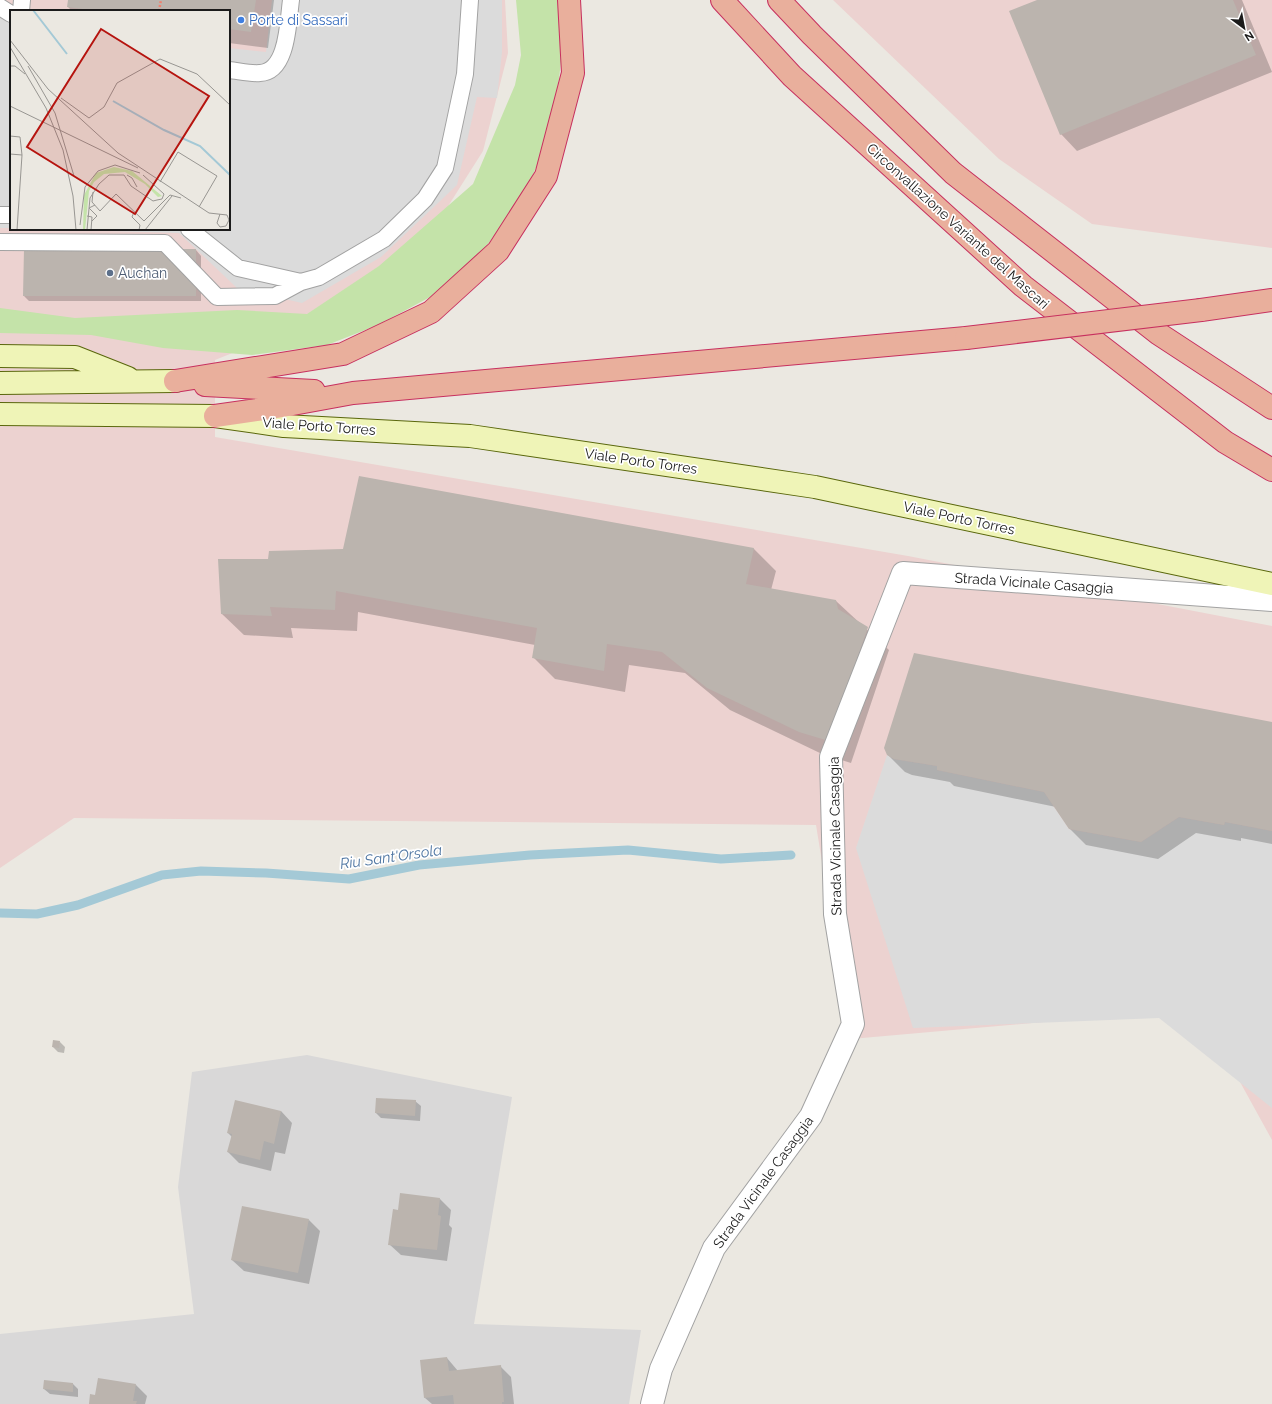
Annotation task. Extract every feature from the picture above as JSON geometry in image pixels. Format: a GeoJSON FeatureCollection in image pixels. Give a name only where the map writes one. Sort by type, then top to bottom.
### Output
{"type":"FeatureCollection","features":[{"type":"Feature","properties":{"kind":"highway"},"geometry":{"type":"LineString","coordinates":[[175,381],[343,354],[431,312],[498,251],[546,176],[573,73],[569,0]]}},
{"type":"Feature","properties":{"kind":"highway","name":"Circonvallazione Variante del Mascari"},"geometry":{"type":"LineString","coordinates":[[722,0],[792,76],[1023,286],[1225,442],[1272,470]]}},
{"type":"Feature","properties":{"kind":"highway"},"geometry":{"type":"LineString","coordinates":[[778,0],[953,173],[1159,334],[1272,408]]}},
{"type":"Feature","properties":{"kind":"highway"},"geometry":{"type":"LineString","coordinates":[[215,416],[271,408],[353,393],[966,338],[1202,310],[1272,300]]}},
{"type":"Feature","properties":{"kind":"highway"},"geometry":{"type":"LineString","coordinates":[[175,381],[248,389],[353,393]]}},
{"type":"Feature","properties":{"kind":"main road"},"geometry":{"type":"LineString","coordinates":[[0,356],[76,357],[136,382]]}},
{"type":"Feature","properties":{"kind":"main road"},"geometry":{"type":"LineString","coordinates":[[0,383],[175,381]]}},
{"type":"Feature","properties":{"kind":"main road","name":"Viale Porto Torres"},"geometry":{"type":"LineString","coordinates":[[0,414],[215,416],[284,426],[470,436],[815,487],[1272,584]]}},
{"type":"Feature","properties":{"kind":"street","name":"Strada Vicinale Casaggia"},"geometry":{"type":"LineString","coordinates":[[652,1404],[661,1369],[714,1248],[811,1116],[853,1024],[835,914],[831,757],[903,573],[1272,600]]}},
{"type":"Feature","properties":{"kind":"lane"},"geometry":{"type":"LineString","coordinates":[[21,10],[22,0]]}},
{"type":"Feature","properties":{"kind":"lane"},"geometry":{"type":"LineString","coordinates":[[230,70],[261,73],[273,69],[284,52],[291,0]]}},
{"type":"Feature","properties":{"kind":"lane"},"geometry":{"type":"LineString","coordinates":[[0,242],[165,243],[218,297],[275,296],[301,282],[318,277],[384,239],[425,199],[445,168],[465,74],[470,0]]}},
{"type":"Feature","properties":{"kind":"lane"},"geometry":{"type":"LineString","coordinates":[[0,7],[10,13]]}},
{"type":"Feature","properties":{"kind":"lane"},"geometry":{"type":"LineString","coordinates":[[190,230],[238,268],[301,282]]}},
{"type":"Feature","properties":{"kind":"path"},"geometry":{"type":"LineString","coordinates":[[159,10],[161,0]]}},
{"type":"Feature","properties":{"kind":"shaded area"},"geometry":{"type":"Polygon","coordinates":[[[0,0],[505,0],[508,53],[483,151],[433,230],[315,320],[215,360],[215,437],[908,556],[1272,626],[1272,1140],[1229,1062],[1157,1008],[1088,1018],[851,1039],[816,825],[74,818],[0,868],[0,0]]]}},
{"type":"Feature","properties":{"kind":"shaded area"},"geometry":{"type":"Polygon","coordinates":[[[272,0],[502,0],[502,52],[497,98],[477,97],[457,185],[381,257],[302,303],[237,288],[179,233],[74,230],[230,230],[230,48],[266,52],[272,0]]]}},
{"type":"Feature","properties":{"kind":"shaded area"},"geometry":{"type":"Polygon","coordinates":[[[833,0],[1272,0],[1272,248],[1092,224],[999,159],[833,0]]]}},
{"type":"Feature","properties":{"kind":"shaded area"},"geometry":{"type":"Polygon","coordinates":[[[0,2],[10,10],[10,228],[0,228],[0,2]]]}},
{"type":"Feature","properties":{"kind":"shaded area"},"geometry":{"type":"Polygon","coordinates":[[[887,755],[894,759],[937,766],[937,770],[1044,792],[1069,829],[1141,842],[1179,817],[1224,825],[1225,822],[1272,831],[1272,1108],[1159,1018],[913,1028],[856,848],[887,755]]]}},
{"type":"Feature","properties":{"kind":"shaded area"},"geometry":{"type":"Polygon","coordinates":[[[307,1055],[512,1097],[474,1324],[641,1330],[629,1404],[0,1404],[0,1334],[194,1314],[178,1187],[192,1072],[307,1055]]]}},
{"type":"Feature","properties":{"kind":"green space"},"geometry":{"type":"Polygon","coordinates":[[[516,0],[559,0],[562,52],[559,79],[546,145],[531,179],[513,210],[477,259],[432,296],[378,325],[327,345],[252,355],[163,348],[91,335],[0,333],[0,308],[75,318],[237,310],[307,314],[379,266],[473,184],[515,85],[521,55],[516,0]]]}},
{"type":"Feature","properties":{"kind":"building","name":"Porte di Sassari"},"geometry":{"type":"Polygon","coordinates":[[[68,0],[256,0],[251,32],[230,29],[230,10],[90,10],[67,7],[68,0]]]}},
{"type":"Feature","properties":{"kind":"building"},"geometry":{"type":"Polygon","coordinates":[[[1037,0],[1233,0],[1256,55],[1060,135],[1009,11],[1037,0]]]}},
{"type":"Feature","properties":{"kind":"building"},"geometry":{"type":"Polygon","coordinates":[[[24,249],[196,249],[196,296],[23,296],[24,249]]]}},
{"type":"Feature","properties":{"kind":"building"},"geometry":{"type":"Polygon","coordinates":[[[359,476],[754,548],[746,584],[836,600],[838,609],[868,627],[829,741],[799,732],[707,688],[662,652],[607,644],[604,671],[532,658],[537,628],[336,591],[335,610],[270,607],[272,616],[221,614],[218,559],[268,559],[269,551],[343,549],[359,476]]]}},
{"type":"Feature","properties":{"kind":"building"},"geometry":{"type":"Polygon","coordinates":[[[914,653],[1272,722],[1272,831],[1225,822],[1224,825],[1179,817],[1141,842],[1069,829],[1044,792],[937,770],[937,766],[894,759],[887,755],[884,748],[914,653]]]}},
{"type":"Feature","properties":{"kind":"building"},"geometry":{"type":"Polygon","coordinates":[[[53,1040],[60,1041],[59,1048],[52,1047],[53,1040]]]}},
{"type":"Feature","properties":{"kind":"building"},"geometry":{"type":"Polygon","coordinates":[[[376,1098],[416,1100],[415,1116],[375,1113],[376,1098]]]}},
{"type":"Feature","properties":{"kind":"building"},"geometry":{"type":"Polygon","coordinates":[[[235,1100],[281,1111],[274,1144],[264,1141],[260,1160],[227,1152],[232,1134],[227,1133],[235,1100]]]}},
{"type":"Feature","properties":{"kind":"building"},"geometry":{"type":"Polygon","coordinates":[[[400,1193],[440,1198],[438,1215],[441,1216],[437,1250],[388,1245],[393,1209],[398,1210],[400,1193]]]}},
{"type":"Feature","properties":{"kind":"building"},"geometry":{"type":"Polygon","coordinates":[[[242,1206],[309,1219],[298,1273],[231,1260],[242,1206]]]}},
{"type":"Feature","properties":{"kind":"building"},"geometry":{"type":"Polygon","coordinates":[[[447,1357],[449,1371],[501,1365],[504,1402],[502,1402],[502,1404],[454,1404],[453,1395],[424,1398],[420,1360],[447,1357]]]}},
{"type":"Feature","properties":{"kind":"building"},"geometry":{"type":"Polygon","coordinates":[[[98,1378],[136,1384],[133,1401],[137,1401],[136,1404],[89,1404],[90,1394],[95,1395],[98,1378]]]}},
{"type":"Feature","properties":{"kind":"building"},"geometry":{"type":"Polygon","coordinates":[[[44,1380],[73,1383],[73,1392],[43,1389],[44,1380]]]}},
{"type":"Feature","properties":{"kind":"waterway","name":"Riu Sant'Orsola"},"geometry":{"type":"LineString","coordinates":[[0,913],[37,914],[78,905],[162,875],[201,871],[266,873],[349,879],[419,865],[530,855],[628,850],[721,859],[791,855]]}},
{"type":"Feature","properties":{"kind":"place","name":"Porte di Sassari"},"geometry":{"type":"Point","coordinates":[241,20]}},
{"type":"Feature","properties":{"kind":"place","name":"Auchan"},"geometry":{"type":"Point","coordinates":[110,273]}}]}
